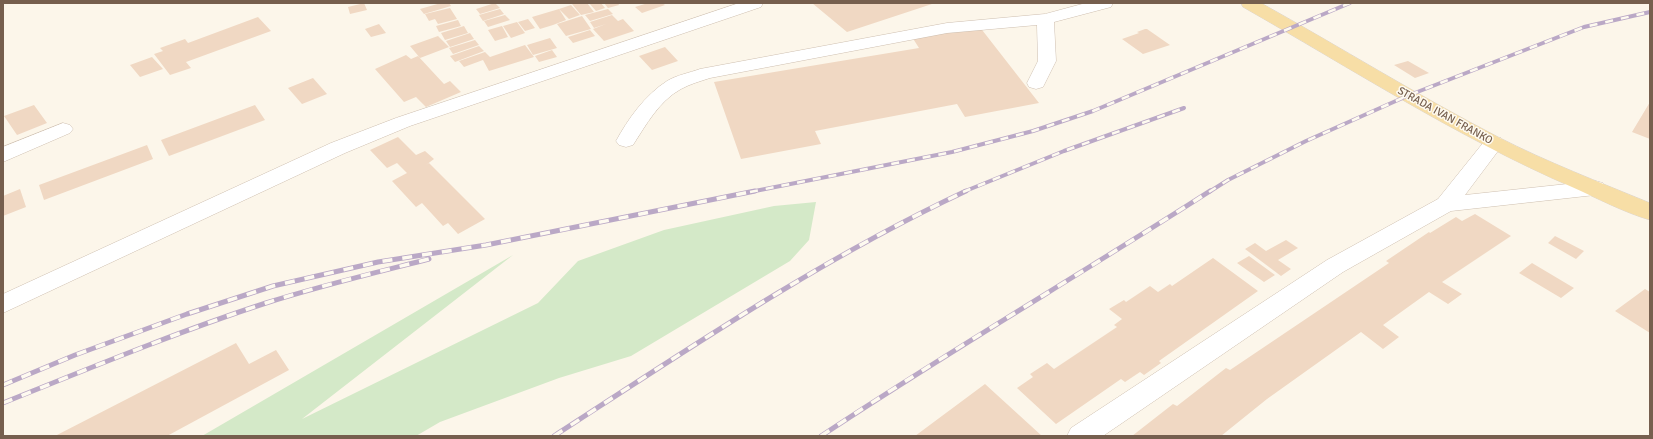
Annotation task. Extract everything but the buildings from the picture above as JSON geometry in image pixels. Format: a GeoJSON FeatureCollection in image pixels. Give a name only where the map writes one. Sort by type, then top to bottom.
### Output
{"type":"FeatureCollection","features":[{"type":"Feature","properties":{"kind":"main road","name":"STRADA IVAN FRANKO"},"geometry":{"type":"LineString","coordinates":[[1248,3],[1354,62],[1407,96],[1494,143],[1650,212]]}},
{"type":"Feature","properties":{"kind":"lane"},"geometry":{"type":"LineString","coordinates":[[3,304],[331,151],[403,122],[755,3]]}},
{"type":"Feature","properties":{"kind":"lane"},"geometry":{"type":"LineString","coordinates":[[626,141],[634,125],[674,86],[706,73],[947,28],[1046,19],[1105,3]]}},
{"type":"Feature","properties":{"kind":"lane"},"geometry":{"type":"LineString","coordinates":[[1036,83],[1047,60],[1045,40],[1046,19]]}},
{"type":"Feature","properties":{"kind":"lane"},"geometry":{"type":"LineString","coordinates":[[3,155],[63,129]]}},
{"type":"Feature","properties":{"kind":"lane"},"geometry":{"type":"LineString","coordinates":[[1081,436],[1335,266],[1446,204],[1494,143]]}},
{"type":"Feature","properties":{"kind":"lane"},"geometry":{"type":"LineString","coordinates":[[1446,204],[1595,188]]}},
{"type":"Feature","properties":{"kind":"green space"},"geometry":{"type":"Polygon","coordinates":[[[816,202],[809,240],[790,261],[631,356],[559,378],[440,422],[416,436],[202,436],[513,255],[302,419],[538,303],[578,261],[664,230],[774,206],[816,202]]]}},
{"type":"Feature","properties":{"kind":"railway"},"geometry":{"type":"LineString","coordinates":[[751,192],[952,152],[1033,131],[1093,111],[1350,3]]}},
{"type":"Feature","properties":{"kind":"railway"},"geometry":{"type":"LineString","coordinates":[[1209,192],[1228,180],[1306,141],[1407,96],[1584,27],[1650,12]]}},
{"type":"Feature","properties":{"kind":"railway"},"geometry":{"type":"LineString","coordinates":[[963,192],[1064,151],[1184,108]]}},
{"type":"Feature","properties":{"kind":"railway"},"geometry":{"type":"LineString","coordinates":[[554,436],[705,338],[807,275],[912,217],[966,191]]}},
{"type":"Feature","properties":{"kind":"railway"},"geometry":{"type":"LineString","coordinates":[[821,436],[869,404],[1210,191]]}},
{"type":"Feature","properties":{"kind":"railway"},"geometry":{"type":"LineString","coordinates":[[3,385],[75,355],[187,314],[273,286],[378,262],[486,245],[751,192]]}},
{"type":"Feature","properties":{"kind":"railway"},"geometry":{"type":"LineString","coordinates":[[3,403],[134,351],[233,314],[306,291],[429,259]]}}]}
